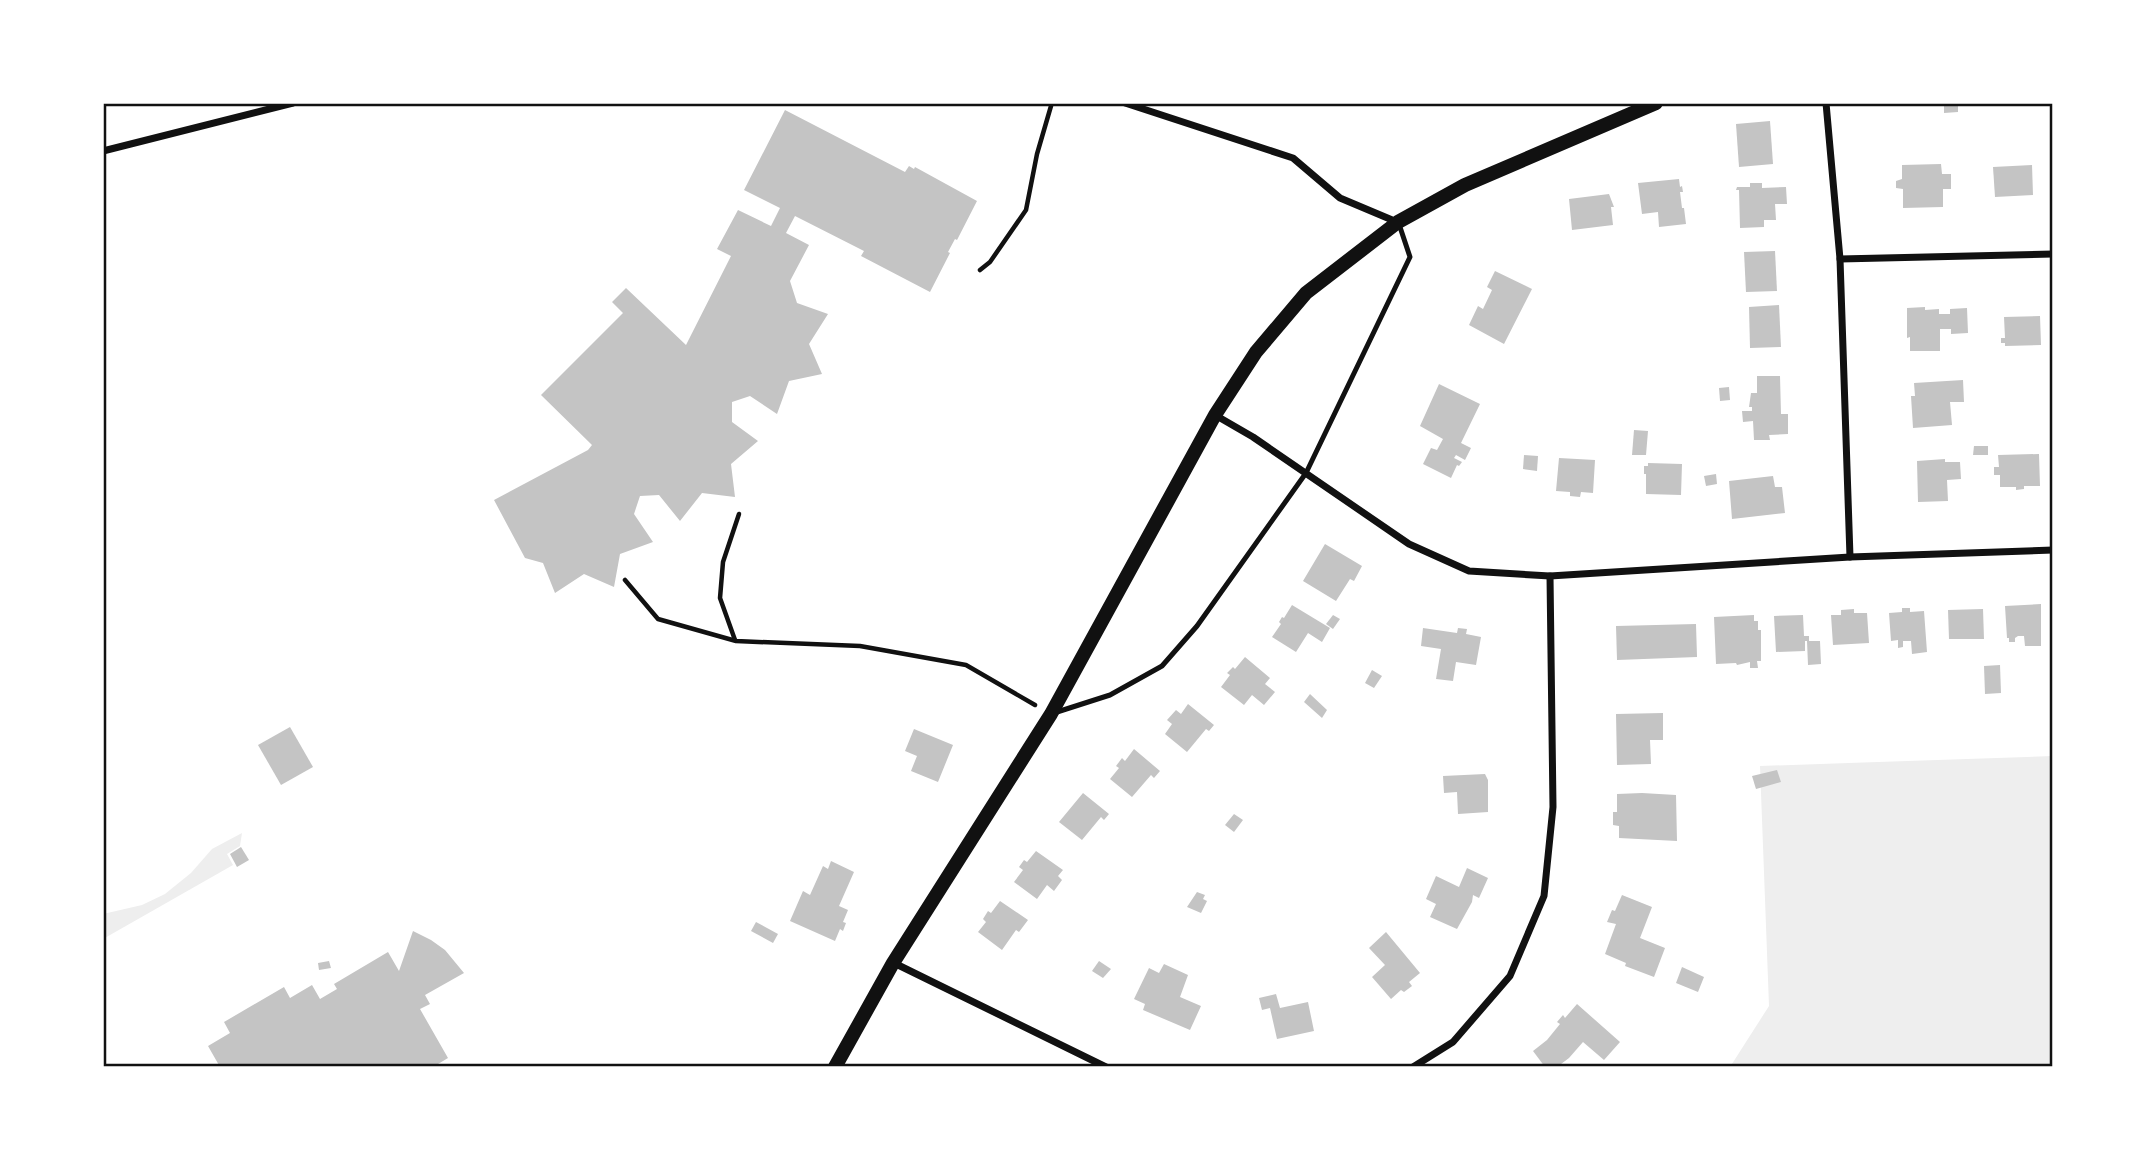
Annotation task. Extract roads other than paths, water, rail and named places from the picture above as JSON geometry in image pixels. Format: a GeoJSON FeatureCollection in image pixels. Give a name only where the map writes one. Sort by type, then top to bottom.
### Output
{"type":"FeatureCollection","features":[{"type":"Feature","properties":{"kind":"main road"},"geometry":{"type":"LineString","coordinates":[[835,1067],[893,963],[1051,714],[1215,415],[1256,352],[1306,293],[1398,222],[1465,185],[1656,103]]}},
{"type":"Feature","properties":{"kind":"street"},"geometry":{"type":"LineString","coordinates":[[103,151],[293,103]]}},
{"type":"Feature","properties":{"kind":"street"},"geometry":{"type":"LineString","coordinates":[[1826,103],[1840,259],[1850,557]]}},
{"type":"Feature","properties":{"kind":"street"},"geometry":{"type":"LineString","coordinates":[[1129,104],[1293,158],[1340,198],[1398,222]]}},
{"type":"Feature","properties":{"kind":"street"},"geometry":{"type":"LineString","coordinates":[[1840,259],[2053,254]]}},
{"type":"Feature","properties":{"kind":"street"},"geometry":{"type":"LineString","coordinates":[[1215,415],[1254,437],[1409,544],[1469,571],[1550,576],[1850,557],[2053,550]]}},
{"type":"Feature","properties":{"kind":"street"},"geometry":{"type":"LineString","coordinates":[[1413,1067],[1453,1042],[1510,976],[1544,896],[1553,807],[1550,576]]}},
{"type":"Feature","properties":{"kind":"street"},"geometry":{"type":"LineString","coordinates":[[893,963],[1106,1067]]}},
{"type":"Feature","properties":{"kind":"lane"},"geometry":{"type":"LineString","coordinates":[[1051,714],[1110,695],[1162,666],[1197,626],[1306,473],[1410,257],[1398,222]]}}]}
